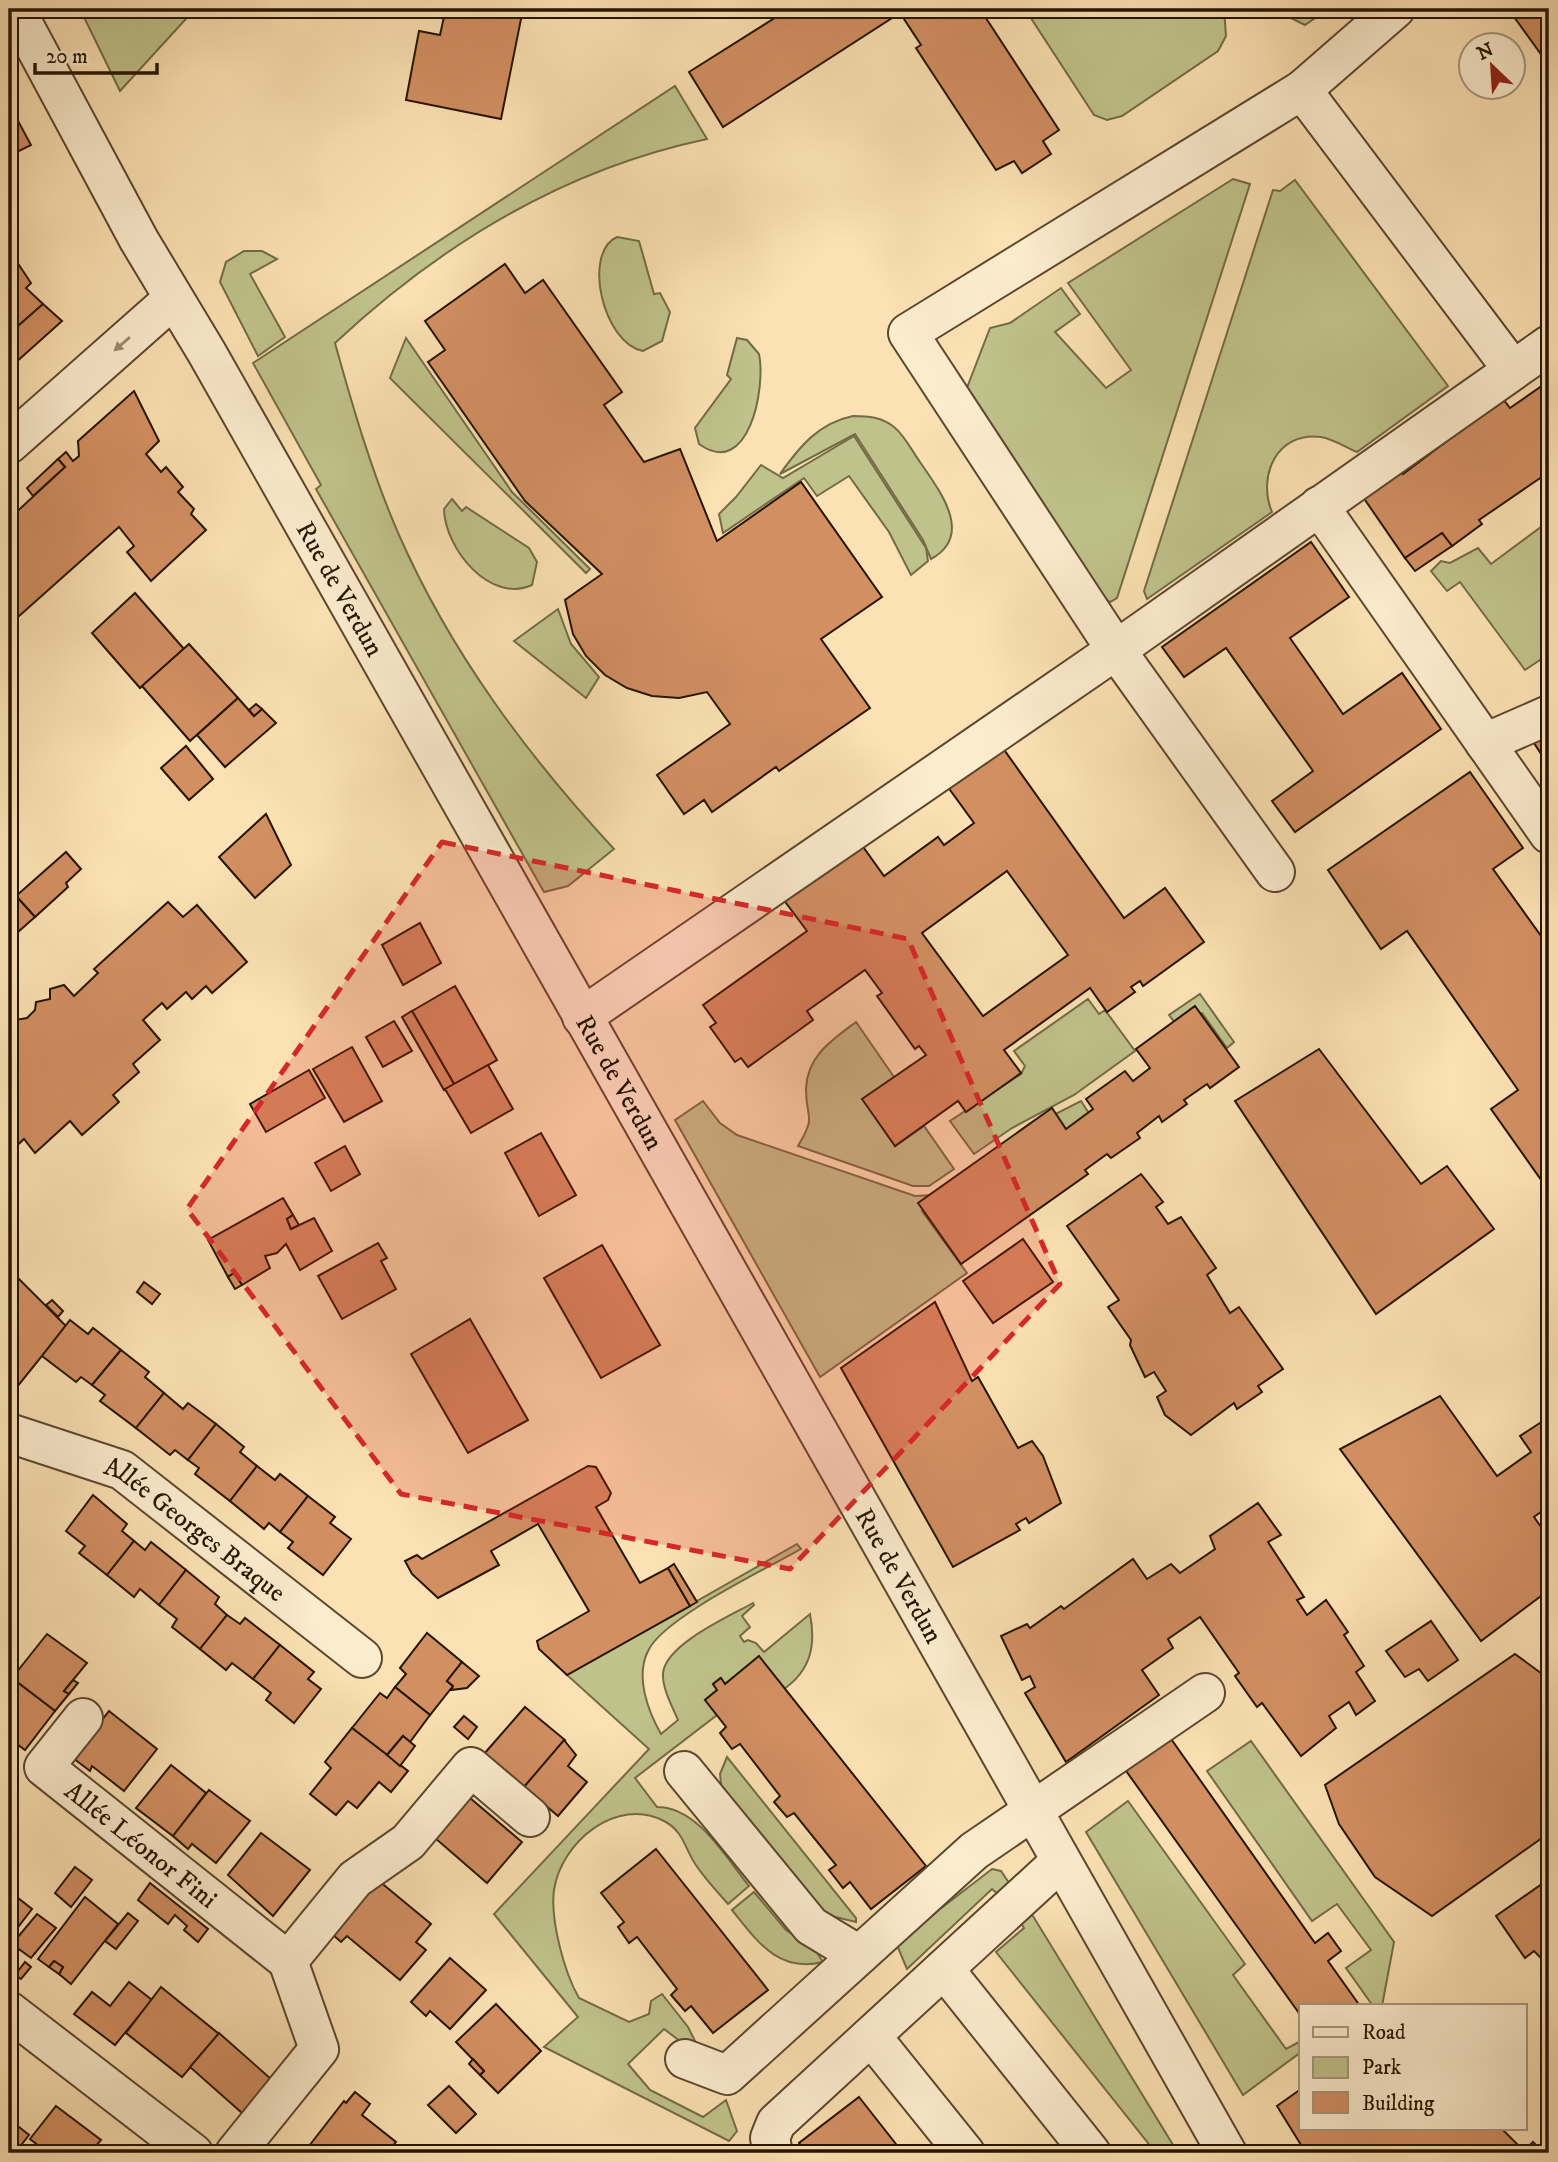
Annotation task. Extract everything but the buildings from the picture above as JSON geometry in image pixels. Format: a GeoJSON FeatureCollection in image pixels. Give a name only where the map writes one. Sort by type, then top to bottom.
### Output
{"type":"FeatureCollection","features":[{"type":"Feature","properties":{"kind":"street","name":"Rue de Verdun"},"geometry":{"type":"LineString","coordinates":[[15,9],[173,299],[207,353],[1227,2153]]}},
{"type":"Feature","properties":{"kind":"street"},"geometry":{"type":"LineString","coordinates":[[1275,872],[1116,650],[908,333],[1302,90],[1395,9]]}},
{"type":"Feature","properties":{"kind":"street"},"geometry":{"type":"LineString","coordinates":[[1302,90],[1513,370]]}},
{"type":"Feature","properties":{"kind":"street"},"geometry":{"type":"LineString","coordinates":[[9,444],[173,299]]}},
{"type":"Feature","properties":{"kind":"street"},"geometry":{"type":"LineString","coordinates":[[582,1017],[1116,650],[1549,345]]}},
{"type":"Feature","properties":{"kind":"street"},"geometry":{"type":"LineString","coordinates":[[1319,506],[1549,834]]}},
{"type":"Feature","properties":{"kind":"street"},"geometry":{"type":"LineString","coordinates":[[1496,758],[1549,715]]}},
{"type":"Feature","properties":{"kind":"street","name":"Allée Georges Braque"},"geometry":{"type":"LineString","coordinates":[[9,1433],[122,1470],[362,1658]]}},
{"type":"Feature","properties":{"kind":"street"},"geometry":{"type":"LineString","coordinates":[[685,2059],[727,2075],[974,1851],[1205,1693]]}},
{"type":"Feature","properties":{"kind":"street","name":"Allée Léonor Fini"},"geometry":{"type":"LineString","coordinates":[[83,1718],[44,1767],[288,1961]]}},
{"type":"Feature","properties":{"kind":"street"},"geometry":{"type":"LineString","coordinates":[[235,2153],[319,2049],[288,1961],[355,1879],[408,1842],[471,1767],[530,1817]]}},
{"type":"Feature","properties":{"kind":"street"},"geometry":{"type":"LineString","coordinates":[[684,1771],[811,1926],[859,1955]]}},
{"type":"Feature","properties":{"kind":"street"},"geometry":{"type":"LineString","coordinates":[[773,2153],[769,2138],[776,2123],[1060,1862]]}},
{"type":"Feature","properties":{"kind":"street"},"geometry":{"type":"LineString","coordinates":[[944,1969],[1091,2153]]}},
{"type":"Feature","properties":{"kind":"street"},"geometry":{"type":"LineString","coordinates":[[9,2011],[192,2153]]}},
{"type":"Feature","properties":{"kind":"street"},"geometry":{"type":"LineString","coordinates":[[871,2036],[965,2153]]}},
{"type":"Feature","properties":{"kind":"highlighted area"},"geometry":{"type":"Polygon","coordinates":[[[442,842],[908,939],[1060,1284],[790,1569],[401,1494],[187,1209],[442,842]]]}},
{"type":"Feature","properties":{"kind":"green space"},"geometry":{"type":"Polygon","coordinates":[[[80,9],[195,9],[120,91],[80,9]]]}},
{"type":"Feature","properties":{"kind":"green space"},"geometry":{"type":"Polygon","coordinates":[[[1025,9],[1224,9],[1226,36],[1218,51],[1122,116],[1107,120],[1094,115],[1025,9]]]}},
{"type":"Feature","properties":{"kind":"green space"},"geometry":{"type":"Polygon","coordinates":[[[1273,9],[1328,9],[1305,25],[1273,9]]]}},
{"type":"Feature","properties":{"kind":"green space"},"geometry":{"type":"Polygon","coordinates":[[[675,86],[707,139],[655,152],[604,170],[507,216],[461,243],[417,274],[335,343],[389,512],[442,621],[493,701],[521,739],[614,849],[568,886],[544,892],[316,489],[321,485],[253,363],[675,86]]]}},
{"type":"Feature","properties":{"kind":"green space"},"geometry":{"type":"Polygon","coordinates":[[[1233,179],[1250,184],[1117,598],[1110,602],[1100,595],[965,393],[990,328],[1010,323],[1061,288],[1080,314],[1055,332],[1106,388],[1131,370],[1068,283],[1233,179]]]}},
{"type":"Feature","properties":{"kind":"green space"},"geometry":{"type":"Polygon","coordinates":[[[1295,180],[1448,386],[1357,452],[1321,437],[1306,437],[1293,441],[1274,459],[1269,471],[1268,498],[1272,512],[1147,599],[1144,591],[1273,190],[1280,191],[1295,180]]]}},
{"type":"Feature","properties":{"kind":"green space"},"geometry":{"type":"Polygon","coordinates":[[[617,237],[639,241],[654,294],[660,293],[670,312],[662,341],[643,351],[629,344],[617,332],[602,297],[599,278],[601,260],[606,246],[617,237]]]}},
{"type":"Feature","properties":{"kind":"green space"},"geometry":{"type":"Polygon","coordinates":[[[244,251],[262,251],[277,259],[250,274],[285,337],[258,356],[220,282],[226,262],[244,251]]]}},
{"type":"Feature","properties":{"kind":"green space"},"geometry":{"type":"Polygon","coordinates":[[[406,338],[512,492],[590,569],[586,573],[390,378],[406,338]]]}},
{"type":"Feature","properties":{"kind":"green space"},"geometry":{"type":"Polygon","coordinates":[[[737,338],[747,340],[759,354],[760,387],[750,425],[742,440],[730,450],[716,452],[699,444],[695,428],[731,379],[727,375],[737,338]]]}},
{"type":"Feature","properties":{"kind":"green space"},"geometry":{"type":"Polygon","coordinates":[[[853,416],[875,418],[894,427],[936,486],[949,512],[952,525],[951,538],[944,549],[931,559],[923,540],[855,434],[780,474],[811,437],[830,424],[853,416]]]}},
{"type":"Feature","properties":{"kind":"green space"},"geometry":{"type":"Polygon","coordinates":[[[854,436],[926,548],[928,561],[911,575],[889,532],[849,476],[817,496],[804,478],[723,533],[719,514],[761,465],[783,478],[854,436]]]}},
{"type":"Feature","properties":{"kind":"green space"},"geometry":{"type":"Polygon","coordinates":[[[452,499],[462,511],[466,507],[529,548],[537,562],[532,585],[516,589],[501,587],[486,580],[473,569],[461,556],[446,525],[444,509],[452,499]]]}},
{"type":"Feature","properties":{"kind":"green space"},"geometry":{"type":"Polygon","coordinates":[[[1549,521],[1549,654],[1525,670],[1460,582],[1447,591],[1431,571],[1441,561],[1450,563],[1478,548],[1491,564],[1549,521]]]}},
{"type":"Feature","properties":{"kind":"green space"},"geometry":{"type":"Polygon","coordinates":[[[558,609],[571,644],[599,677],[586,698],[514,641],[558,609]]]}},
{"type":"Feature","properties":{"kind":"green space"},"geometry":{"type":"Polygon","coordinates":[[[1200,994],[1234,1042],[1227,1048],[1202,1013],[1179,1028],[1169,1015],[1200,994]]]}},
{"type":"Feature","properties":{"kind":"green space"},"geometry":{"type":"Polygon","coordinates":[[[1088,999],[1099,1014],[1105,1010],[1135,1051],[1074,1095],[1012,1128],[974,1154],[950,1121],[1021,1074],[1025,1066],[1014,1051],[1088,999]]]}},
{"type":"Feature","properties":{"kind":"green space"},"geometry":{"type":"Polygon","coordinates":[[[856,1022],[894,1077],[895,1146],[924,1126],[954,1169],[929,1186],[913,1186],[798,1146],[809,1122],[806,1089],[811,1067],[822,1050],[856,1022]]]}},
{"type":"Feature","properties":{"kind":"green space"},"geometry":{"type":"Polygon","coordinates":[[[703,1101],[720,1123],[737,1135],[915,1196],[933,1195],[963,1181],[922,1211],[967,1273],[820,1377],[675,1120],[703,1101]]]}},
{"type":"Feature","properties":{"kind":"green space"},"geometry":{"type":"Polygon","coordinates":[[[1081,1101],[1094,1121],[1069,1140],[1026,1129],[1081,1101]]]}},
{"type":"Feature","properties":{"kind":"green space"},"geometry":{"type":"Polygon","coordinates":[[[797,1544],[801,1549],[717,1595],[673,1624],[657,1638],[644,1661],[645,1694],[661,1734],[678,1720],[666,1691],[663,1673],[667,1662],[687,1642],[715,1623],[753,1603],[742,1616],[750,1627],[740,1636],[744,1642],[748,1640],[756,1643],[764,1652],[810,1614],[812,1646],[806,1665],[793,1682],[784,1689],[759,1657],[725,1684],[720,1678],[713,1684],[717,1690],[705,1700],[717,1715],[635,1778],[657,1807],[672,1809],[685,1815],[710,1836],[749,1886],[728,1904],[698,1868],[675,1829],[664,1821],[646,1815],[628,1814],[610,1819],[579,1840],[559,1872],[554,1890],[554,1915],[559,1945],[579,1998],[629,2022],[649,2014],[651,2001],[662,1994],[688,2027],[696,2043],[685,2045],[664,2029],[628,2064],[650,2090],[703,2117],[726,2100],[737,2131],[729,2141],[544,2047],[578,2017],[494,1914],[649,1749],[567,1675],[797,1544]]]}},
{"type":"Feature","properties":{"kind":"green space"},"geometry":{"type":"Polygon","coordinates":[[[1251,1741],[1394,1942],[1382,2004],[1372,2004],[1346,1968],[1371,1950],[1337,1904],[1312,1921],[1207,1771],[1251,1741]]]}},
{"type":"Feature","properties":{"kind":"green space"},"geometry":{"type":"Polygon","coordinates":[[[727,1757],[856,1918],[856,1922],[819,1913],[722,1792],[720,1774],[727,1757]]]}},
{"type":"Feature","properties":{"kind":"green space"},"geometry":{"type":"Polygon","coordinates":[[[1128,1801],[1245,1964],[1233,1975],[1286,2049],[1299,2042],[1299,2053],[1243,2095],[1086,1832],[1128,1801]]]}},
{"type":"Feature","properties":{"kind":"green space"},"geometry":{"type":"Polygon","coordinates":[[[992,1869],[1001,1871],[1009,1883],[999,1895],[992,1889],[907,1969],[896,1943],[992,1869]]]}},
{"type":"Feature","properties":{"kind":"green space"},"geometry":{"type":"Polygon","coordinates":[[[754,1892],[786,1930],[814,1948],[823,1962],[793,1963],[781,1959],[750,1933],[732,1910],[754,1892]]]}},
{"type":"Feature","properties":{"kind":"green space"},"geometry":{"type":"Polygon","coordinates":[[[1031,1914],[1178,2153],[1156,2153],[996,1952],[1024,1928],[1019,1920],[1031,1914]]]}}]}
